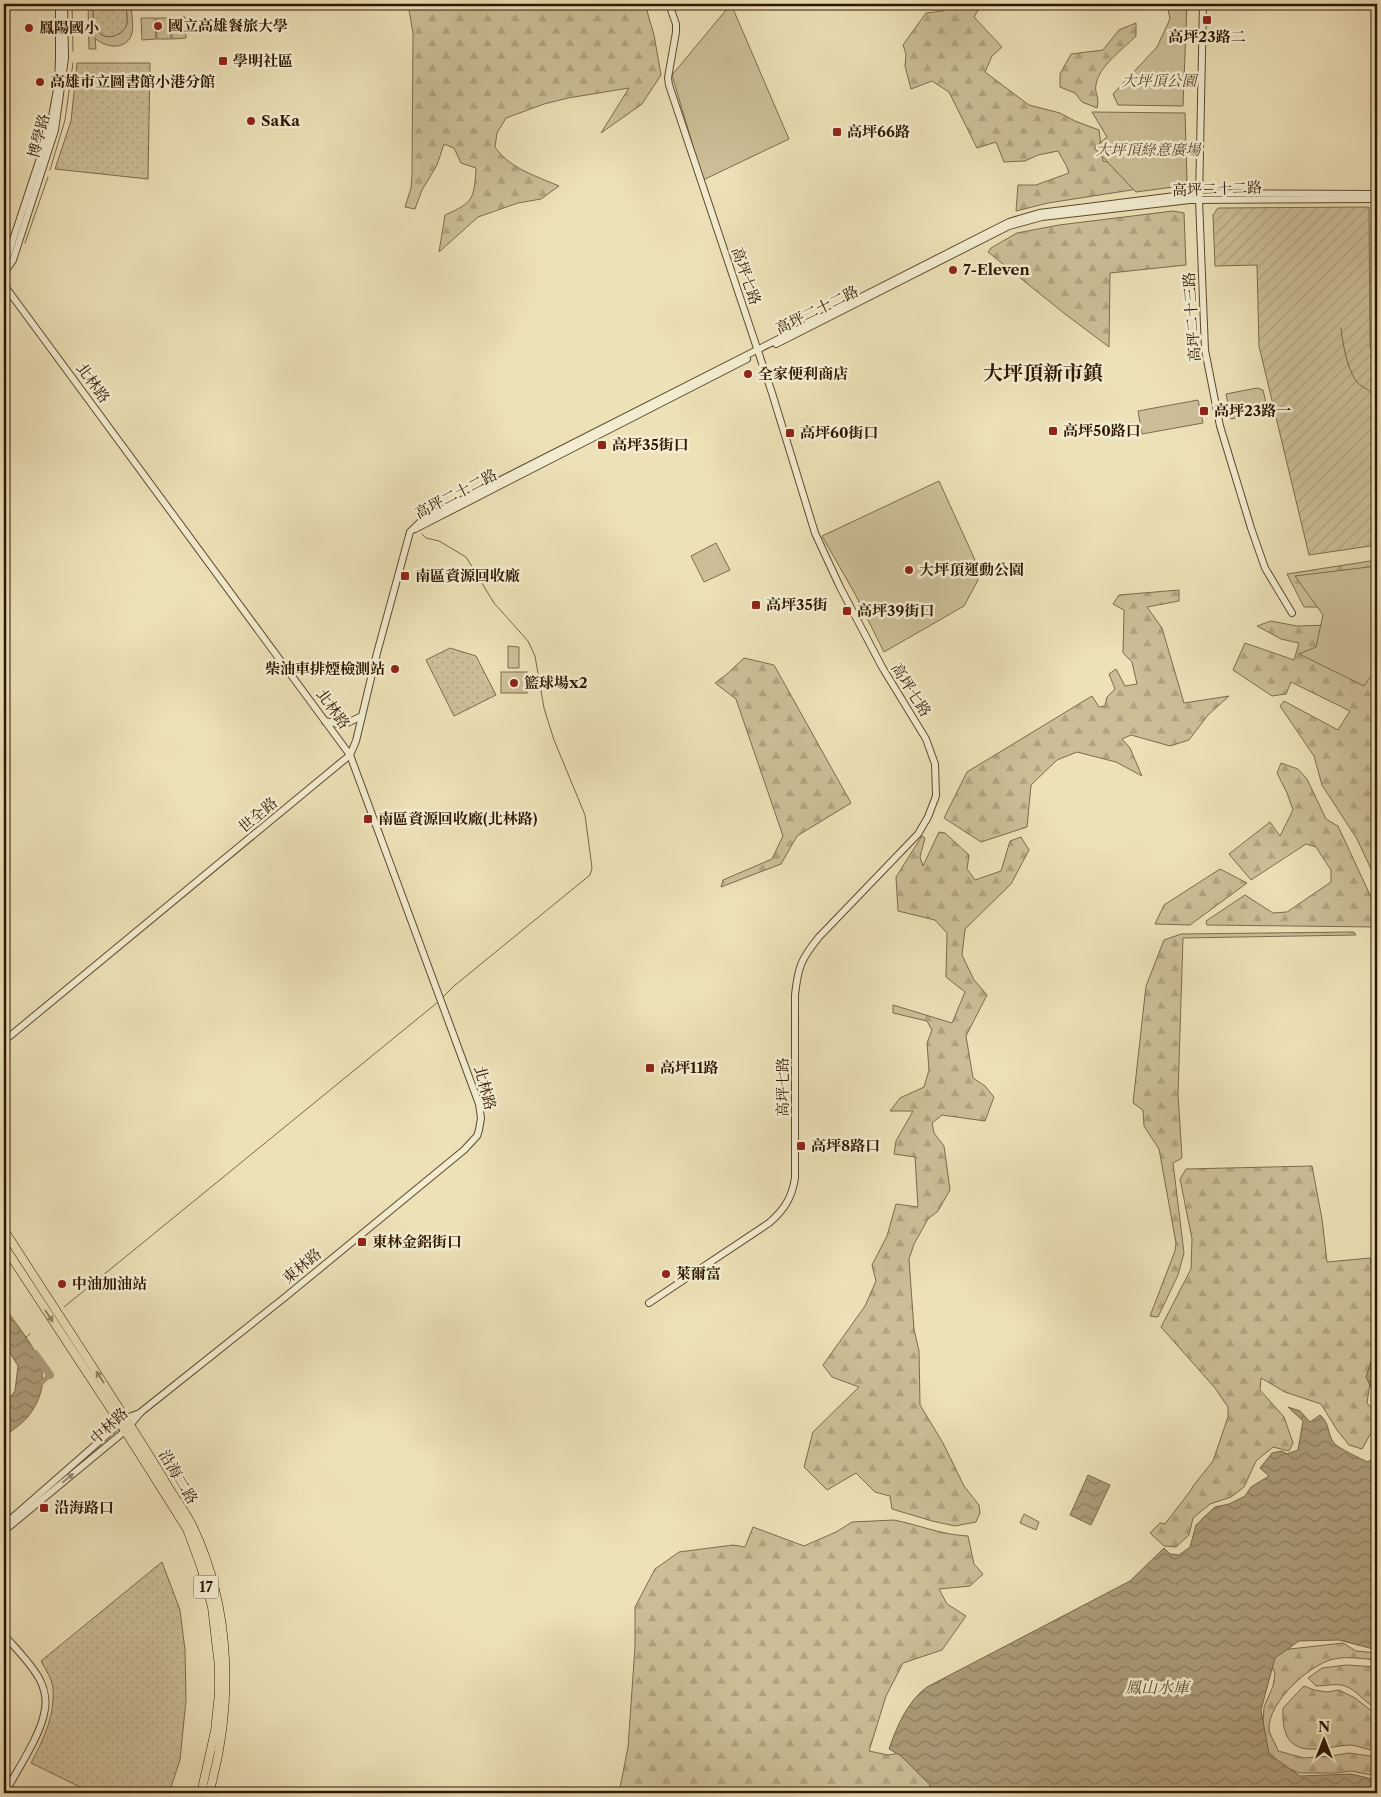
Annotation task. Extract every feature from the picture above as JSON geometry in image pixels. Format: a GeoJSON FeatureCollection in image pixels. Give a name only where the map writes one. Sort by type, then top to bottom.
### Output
{"type":"FeatureCollection","features":[{"type":"Feature","properties":{"kind":"main road","name":"沿海二路"},"geometry":{"type":"LineString","coordinates":[[4,1230],[46,1294],[123,1421]]}},
{"type":"Feature","properties":{"kind":"main road","name":"沿海二路"},"geometry":{"type":"LineString","coordinates":[[4,1246],[192,1526],[208,1566],[221,1625],[226,1666],[223,1723],[215,1773],[209,1793]]}},
{"type":"Feature","properties":{"kind":"main road"},"geometry":{"type":"LineString","coordinates":[[38,1298],[46,1294]]}},
{"type":"Feature","properties":{"kind":"main road","name":"沿海二路"},"geometry":{"type":"LineString","coordinates":[[128,1428],[187,1529],[201,1567],[212,1608],[219,1667],[219,1694],[215,1731],[200,1793]]}},
{"type":"Feature","properties":{"kind":"street","name":"博學路"},"geometry":{"type":"LineString","coordinates":[[6,270],[7,258],[50,128],[58,84],[59,4]]}},
{"type":"Feature","properties":{"kind":"street","name":"博學路"},"geometry":{"type":"LineString","coordinates":[[6,270],[13,260],[55,130],[65,58],[64,4]]}},
{"type":"Feature","properties":{"kind":"street","name":"高坪七路"},"geometry":{"type":"LineString","coordinates":[[649,1303],[769,1223],[783,1210],[792,1195],[795,1178],[795,996],[800,966],[806,952],[819,937],[918,834],[928,817],[936,796],[935,764],[926,739],[882,667],[840,587],[815,533],[758,351],[669,86],[668,78],[676,24],[669,4]]}},
{"type":"Feature","properties":{"kind":"street","name":"高坪二十三路"},"geometry":{"type":"LineString","coordinates":[[1203,4],[1199,196],[1205,350],[1220,426],[1265,568],[1292,613]]}},
{"type":"Feature","properties":{"kind":"street","name":"高坪二十二路"},"geometry":{"type":"LineString","coordinates":[[362,716],[410,532],[758,351],[1009,226],[1042,217],[1199,196],[1377,194]]}},
{"type":"Feature","properties":{"kind":"street","name":"高坪二十二路"},"geometry":{"type":"LineString","coordinates":[[1199,196],[1377,199]]}},
{"type":"Feature","properties":{"kind":"street","name":"北林路"},"geometry":{"type":"LineString","coordinates":[[4,280],[8,289],[350,755],[479,1104],[480,1124],[477,1136]]}},
{"type":"Feature","properties":{"kind":"street"},"geometry":{"type":"LineString","coordinates":[[325,720],[343,725],[362,716]]}},
{"type":"Feature","properties":{"kind":"street"},"geometry":{"type":"LineString","coordinates":[[350,755],[356,741],[362,716]]}},
{"type":"Feature","properties":{"kind":"street","name":"世全路"},"geometry":{"type":"LineString","coordinates":[[4,1041],[350,755]]}},
{"type":"Feature","properties":{"kind":"street","name":"東林路"},"geometry":{"type":"LineString","coordinates":[[141,1412],[284,1298],[464,1150],[477,1136]]}},
{"type":"Feature","properties":{"kind":"street","name":"中林路"},"geometry":{"type":"LineString","coordinates":[[4,1524],[123,1421],[141,1412]]}},
{"type":"Feature","properties":{"kind":"street","name":"中林路"},"geometry":{"type":"LineString","coordinates":[[4,1531],[128,1428],[141,1412]]}},
{"type":"Feature","properties":{"kind":"street"},"geometry":{"type":"LineString","coordinates":[[4,1635],[40,1680],[45,1699],[44,1714],[38,1730],[5,1793]]}},
{"type":"Feature","properties":{"kind":"green space"},"geometry":{"type":"Polygon","coordinates":[[[88,4],[93,4],[96,28],[101,34],[109,37],[122,32],[125,28],[127,24],[126,4],[131,4],[133,26],[130,39],[121,45],[110,46],[95,38],[96,49],[89,49],[88,4]]]}},
{"type":"Feature","properties":{"kind":"green space"},"geometry":{"type":"Polygon","coordinates":[[[93,4],[126,4],[127,24],[122,32],[109,37],[101,34],[96,28],[94,21],[93,4]]]}},
{"type":"Feature","properties":{"kind":"green space"},"geometry":{"type":"Polygon","coordinates":[[[408,4],[645,4],[654,35],[661,75],[642,104],[601,133],[629,88],[568,98],[544,104],[506,118],[497,133],[495,147],[515,166],[559,186],[541,199],[518,203],[478,217],[439,252],[445,215],[462,207],[471,198],[476,168],[461,163],[454,148],[444,144],[437,165],[422,190],[415,209],[405,207],[411,188],[412,175],[413,33],[408,4]]]}},
{"type":"Feature","properties":{"kind":"green space"},"geometry":{"type":"Polygon","coordinates":[[[731,4],[789,139],[703,180],[672,75],[731,4]]]}},
{"type":"Feature","properties":{"kind":"green space"},"geometry":{"type":"Polygon","coordinates":[[[946,4],[982,4],[974,17],[1002,47],[992,56],[985,72],[1029,105],[1060,113],[1099,130],[1103,161],[1123,166],[1138,189],[1048,203],[1016,211],[1018,185],[1036,185],[1069,173],[1058,151],[1038,155],[1025,161],[1004,162],[996,142],[977,148],[949,92],[932,81],[911,89],[905,66],[906,54],[903,45],[926,13],[943,11],[946,4]]]}},
{"type":"Feature","properties":{"kind":"green space","name":"大坪頂公園"},"geometry":{"type":"Polygon","coordinates":[[[1167,4],[1187,4],[1183,106],[1118,105],[1113,94],[1157,47],[1170,19],[1167,4]]]}},
{"type":"Feature","properties":{"kind":"green space"},"geometry":{"type":"Polygon","coordinates":[[[185,17],[186,38],[172,39],[171,18],[185,17]]]}},
{"type":"Feature","properties":{"kind":"green space"},"geometry":{"type":"Polygon","coordinates":[[[141,18],[155,18],[156,39],[142,40],[141,18]]]}},
{"type":"Feature","properties":{"kind":"green space"},"geometry":{"type":"Polygon","coordinates":[[[156,18],[170,18],[171,39],[157,39],[156,18]]]}},
{"type":"Feature","properties":{"kind":"green space"},"geometry":{"type":"Polygon","coordinates":[[[1136,23],[1136,36],[1106,65],[1098,78],[1096,88],[1097,108],[1082,102],[1075,93],[1060,87],[1060,74],[1071,54],[1103,50],[1119,30],[1136,23]]]}},
{"type":"Feature","properties":{"kind":"green space"},"geometry":{"type":"Polygon","coordinates":[[[77,63],[150,63],[148,179],[55,169],[71,121],[77,63]]]}},
{"type":"Feature","properties":{"kind":"green space","name":"大坪頂綠意廣場"},"geometry":{"type":"Polygon","coordinates":[[[1092,112],[1185,113],[1187,180],[1181,186],[1136,192],[1094,148],[1107,137],[1092,112]]]}},
{"type":"Feature","properties":{"kind":"green space"},"geometry":{"type":"Polygon","coordinates":[[[1369,207],[1370,348],[1377,348],[1377,545],[1309,555],[1259,346],[1257,265],[1215,266],[1213,215],[1218,208],[1369,207]]]}},
{"type":"Feature","properties":{"kind":"green space"},"geometry":{"type":"Polygon","coordinates":[[[1173,211],[1184,213],[1186,265],[1110,273],[1109,347],[988,252],[991,248],[1017,233],[1059,225],[1173,211]]]}},
{"type":"Feature","properties":{"kind":"green space"},"geometry":{"type":"Polygon","coordinates":[[[1257,388],[1263,390],[1268,411],[1231,419],[1226,394],[1257,388]]]}},
{"type":"Feature","properties":{"kind":"green space"},"geometry":{"type":"Polygon","coordinates":[[[1198,400],[1203,423],[1142,434],[1138,411],[1198,400]]]}},
{"type":"Feature","properties":{"kind":"green space","name":"大坪頂運動公園"},"geometry":{"type":"Polygon","coordinates":[[[939,481],[975,560],[978,580],[964,606],[884,652],[855,594],[822,536],[939,481]]]}},
{"type":"Feature","properties":{"kind":"green space"},"geometry":{"type":"Polygon","coordinates":[[[716,543],[730,570],[704,582],[691,556],[716,543]]]}},
{"type":"Feature","properties":{"kind":"green space"},"geometry":{"type":"Polygon","coordinates":[[[1377,560],[1377,882],[1357,839],[1322,785],[1314,756],[1280,706],[1284,701],[1338,730],[1350,711],[1291,682],[1286,694],[1272,696],[1233,670],[1245,643],[1294,660],[1299,643],[1281,639],[1257,626],[1271,621],[1297,626],[1331,625],[1350,607],[1304,607],[1287,574],[1377,560]]]}},
{"type":"Feature","properties":{"kind":"green space"},"geometry":{"type":"Polygon","coordinates":[[[1377,566],[1377,668],[1364,686],[1299,654],[1316,647],[1323,615],[1295,576],[1377,566]]]}},
{"type":"Feature","properties":{"kind":"green space"},"geometry":{"type":"Polygon","coordinates":[[[1179,590],[1179,601],[1147,607],[1162,628],[1184,703],[1229,696],[1208,715],[1189,740],[1170,746],[1131,735],[1122,739],[1130,748],[1142,776],[1116,762],[1077,752],[1057,760],[1031,785],[1027,827],[981,842],[944,818],[967,772],[1092,696],[1099,707],[1105,706],[1107,697],[1115,689],[1109,674],[1116,669],[1125,686],[1137,684],[1132,662],[1123,653],[1124,610],[1113,604],[1119,595],[1179,590]]]}},
{"type":"Feature","properties":{"kind":"green space"},"geometry":{"type":"Polygon","coordinates":[[[508,646],[519,647],[519,668],[508,668],[508,646]]]}},
{"type":"Feature","properties":{"kind":"green space"},"geometry":{"type":"Polygon","coordinates":[[[450,648],[476,656],[496,695],[454,716],[426,660],[450,648]]]}},
{"type":"Feature","properties":{"kind":"green space"},"geometry":{"type":"Polygon","coordinates":[[[744,658],[774,665],[851,803],[797,836],[781,864],[721,887],[723,880],[772,859],[783,836],[736,699],[715,683],[744,658]]]}},
{"type":"Feature","properties":{"kind":"green space","name":"籃球場x2"},"geometry":{"type":"Polygon","coordinates":[[[501,672],[527,672],[527,693],[501,693],[501,672]]]}},
{"type":"Feature","properties":{"kind":"green space"},"geometry":{"type":"Polygon","coordinates":[[[1281,763],[1298,769],[1307,779],[1326,819],[1338,826],[1377,910],[1377,927],[1207,925],[1206,921],[1245,895],[1273,913],[1287,912],[1331,882],[1331,870],[1316,847],[1306,844],[1251,880],[1229,854],[1270,822],[1280,836],[1293,810],[1277,773],[1281,763]]]}},
{"type":"Feature","properties":{"kind":"green space"},"geometry":{"type":"Polygon","coordinates":[[[939,832],[945,833],[969,855],[967,869],[975,880],[1001,871],[1010,841],[1021,837],[1029,850],[1011,884],[965,929],[962,955],[974,980],[987,995],[966,1036],[973,1078],[985,1086],[994,1097],[985,1121],[942,1115],[932,1123],[934,1133],[944,1146],[950,1190],[938,1211],[928,1219],[914,1244],[909,1259],[914,1329],[919,1351],[920,1405],[943,1443],[964,1486],[979,1505],[980,1513],[976,1522],[955,1526],[892,1509],[890,1496],[875,1492],[856,1473],[827,1490],[804,1467],[813,1432],[859,1387],[832,1377],[823,1365],[865,1306],[876,1281],[872,1265],[887,1236],[896,1204],[918,1207],[915,1157],[894,1154],[896,1141],[913,1111],[890,1111],[900,1098],[924,1087],[929,1070],[927,1043],[932,1030],[927,1021],[893,1013],[893,1005],[952,1023],[965,992],[946,977],[947,933],[935,920],[898,911],[896,877],[922,836],[925,838],[920,857],[923,866],[939,832]]]}},
{"type":"Feature","properties":{"kind":"green space"},"geometry":{"type":"Polygon","coordinates":[[[1220,869],[1247,883],[1190,925],[1155,924],[1164,905],[1220,869]]]}},
{"type":"Feature","properties":{"kind":"green space"},"geometry":{"type":"Polygon","coordinates":[[[1354,932],[1356,935],[1183,938],[1178,1094],[1182,1158],[1173,1163],[1184,1253],[1178,1275],[1158,1317],[1150,1316],[1175,1251],[1176,1243],[1159,1149],[1144,1126],[1143,1110],[1133,1103],[1146,986],[1164,940],[1181,934],[1354,932]]]}},
{"type":"Feature","properties":{"kind":"green space"},"geometry":{"type":"Polygon","coordinates":[[[1312,1166],[1322,1219],[1327,1262],[1370,1258],[1374,1283],[1377,1283],[1377,1335],[1367,1403],[1377,1414],[1377,1428],[1371,1433],[1362,1449],[1349,1445],[1321,1404],[1285,1392],[1261,1378],[1260,1390],[1284,1417],[1293,1443],[1289,1451],[1273,1447],[1256,1461],[1244,1487],[1231,1497],[1210,1504],[1193,1518],[1189,1535],[1176,1547],[1164,1546],[1150,1533],[1160,1523],[1165,1524],[1213,1461],[1228,1417],[1228,1407],[1215,1388],[1161,1327],[1191,1269],[1192,1239],[1180,1179],[1186,1169],[1312,1166]]]}},
{"type":"Feature","properties":{"kind":"green space"},"geometry":{"type":"Polygon","coordinates":[[[1024,1514],[1039,1522],[1036,1530],[1020,1523],[1024,1514]]]}},
{"type":"Feature","properties":{"kind":"green space"},"geometry":{"type":"Polygon","coordinates":[[[894,1520],[940,1532],[968,1536],[974,1564],[983,1574],[970,1586],[939,1589],[947,1604],[966,1616],[942,1650],[903,1663],[886,1696],[869,1751],[888,1755],[907,1752],[929,1756],[930,1793],[619,1793],[628,1747],[635,1647],[635,1607],[655,1569],[679,1552],[733,1545],[745,1547],[753,1527],[804,1546],[836,1532],[852,1522],[894,1520]]]}},
{"type":"Feature","properties":{"kind":"green space"},"geometry":{"type":"Polygon","coordinates":[[[162,1562],[180,1610],[185,1650],[186,1700],[180,1760],[169,1793],[92,1793],[31,1763],[47,1728],[53,1699],[52,1682],[41,1661],[162,1562]]]}},
{"type":"Feature","properties":{"kind":"green space"},"geometry":{"type":"Polygon","coordinates":[[[1343,1643],[1356,1651],[1377,1653],[1377,1660],[1339,1658],[1324,1662],[1314,1668],[1283,1696],[1275,1707],[1269,1729],[1278,1751],[1304,1758],[1349,1753],[1377,1757],[1377,1776],[1351,1771],[1300,1773],[1273,1763],[1262,1740],[1264,1707],[1273,1686],[1275,1674],[1270,1660],[1281,1650],[1343,1643]]]}},
{"type":"Feature","properties":{"kind":"green space"},"geometry":{"type":"Polygon","coordinates":[[[1346,1665],[1377,1667],[1377,1709],[1345,1686],[1316,1686],[1308,1678],[1322,1668],[1346,1665]]]}},
{"type":"Feature","properties":{"kind":"green space"},"geometry":{"type":"Polygon","coordinates":[[[1304,1686],[1327,1692],[1339,1690],[1355,1698],[1377,1715],[1377,1751],[1351,1745],[1306,1749],[1298,1747],[1293,1743],[1285,1732],[1283,1708],[1304,1686]]]}},
{"type":"Feature","properties":{"kind":"water"},"geometry":{"type":"Polygon","coordinates":[[[4,1306],[38,1357],[42,1370],[42,1384],[39,1398],[30,1414],[4,1437],[4,1405],[15,1391],[18,1366],[4,1343],[4,1306]]]}},
{"type":"Feature","properties":{"kind":"water"},"geometry":{"type":"Polygon","coordinates":[[[1377,1343],[1377,1400],[1366,1377],[1377,1343]]]}},
{"type":"Feature","properties":{"kind":"water","name":"鳳山水庫"},"geometry":{"type":"Polygon","coordinates":[[[1288,1407],[1300,1411],[1310,1422],[1320,1415],[1325,1421],[1330,1436],[1336,1445],[1368,1462],[1373,1458],[1377,1450],[1377,1650],[1339,1640],[1299,1641],[1275,1658],[1261,1710],[1269,1754],[1300,1776],[1351,1774],[1377,1780],[1377,1793],[938,1793],[901,1756],[889,1749],[899,1723],[908,1707],[927,1687],[1130,1581],[1164,1548],[1170,1554],[1179,1555],[1190,1547],[1196,1525],[1215,1507],[1229,1504],[1245,1496],[1251,1487],[1269,1476],[1260,1468],[1272,1453],[1282,1451],[1287,1454],[1298,1450],[1303,1421],[1288,1407]]]}},
{"type":"Feature","properties":{"kind":"water"},"geometry":{"type":"Polygon","coordinates":[[[1088,1475],[1110,1485],[1091,1525],[1070,1515],[1088,1475]]]}},
{"type":"Feature","properties":{"kind":"waterway"},"geometry":{"type":"LineString","coordinates":[[72,4],[73,51]]}},
{"type":"Feature","properties":{"kind":"waterway"},"geometry":{"type":"LineString","coordinates":[[50,170],[65,120],[73,63]]}},
{"type":"Feature","properties":{"kind":"waterway"},"geometry":{"type":"LineString","coordinates":[[25,243],[48,177]]}},
{"type":"Feature","properties":{"kind":"waterway"},"geometry":{"type":"LineString","coordinates":[[1341,328],[1346,356],[1354,377],[1361,386],[1377,395]]}},
{"type":"Feature","properties":{"kind":"waterway"},"geometry":{"type":"LineString","coordinates":[[422,534],[426,538],[439,541],[466,557],[494,603],[528,641],[535,656],[544,708],[554,740],[585,815],[592,868],[590,875],[443,997]]}},
{"type":"Feature","properties":{"kind":"waterway"},"geometry":{"type":"LineString","coordinates":[[64,1307],[438,1002]]}},
{"type":"Feature","properties":{"kind":"waterway"},"geometry":{"type":"LineString","coordinates":[[25,1338],[30,1334]]}},
{"type":"Feature","properties":{"kind":"waterway"},"geometry":{"type":"LineString","coordinates":[[35,1354],[50,1375]]}},
{"type":"Feature","properties":{"kind":"waterway"},"geometry":{"type":"LineString","coordinates":[[40,1384],[50,1375]]}},
{"type":"Feature","properties":{"kind":"place","name":"高坪23路二"},"geometry":{"type":"Point","coordinates":[1207,20]}},
{"type":"Feature","properties":{"kind":"place","name":"國立高雄餐旅大學"},"geometry":{"type":"Point","coordinates":[158,26]}},
{"type":"Feature","properties":{"kind":"place","name":"鳳陽國小"},"geometry":{"type":"Point","coordinates":[29,28]}},
{"type":"Feature","properties":{"kind":"place","name":"學明社區"},"geometry":{"type":"Point","coordinates":[223,61]}},
{"type":"Feature","properties":{"kind":"place","name":"高雄市立圖書館小港分館"},"geometry":{"type":"Point","coordinates":[40,82]}},
{"type":"Feature","properties":{"kind":"place","name":"SaKa"},"geometry":{"type":"Point","coordinates":[251,121]}},
{"type":"Feature","properties":{"kind":"place","name":"高坪66路"},"geometry":{"type":"Point","coordinates":[837,132]}},
{"type":"Feature","properties":{"kind":"place","name":"7-Eleven"},"geometry":{"type":"Point","coordinates":[953,270]}},
{"type":"Feature","properties":{"kind":"place","name":"全家便利商店"},"geometry":{"type":"Point","coordinates":[748,374]}},
{"type":"Feature","properties":{"kind":"place","name":"高坪23路一"},"geometry":{"type":"Point","coordinates":[1204,411]}},
{"type":"Feature","properties":{"kind":"place","name":"高坪50路口"},"geometry":{"type":"Point","coordinates":[1053,431]}},
{"type":"Feature","properties":{"kind":"place","name":"高坪60街口"},"geometry":{"type":"Point","coordinates":[790,433]}},
{"type":"Feature","properties":{"kind":"place","name":"高坪35街口"},"geometry":{"type":"Point","coordinates":[602,445]}},
{"type":"Feature","properties":{"kind":"place","name":"大坪頂運動公園"},"geometry":{"type":"Point","coordinates":[909,570]}},
{"type":"Feature","properties":{"kind":"place","name":"南區資源回收廠"},"geometry":{"type":"Point","coordinates":[405,576]}},
{"type":"Feature","properties":{"kind":"place","name":"高坪35街"},"geometry":{"type":"Point","coordinates":[756,605]}},
{"type":"Feature","properties":{"kind":"place","name":"高坪39街口"},"geometry":{"type":"Point","coordinates":[847,611]}},
{"type":"Feature","properties":{"kind":"place","name":"柴油車排煙檢測站"},"geometry":{"type":"Point","coordinates":[395,669]}},
{"type":"Feature","properties":{"kind":"place","name":"籃球場x2"},"geometry":{"type":"Point","coordinates":[514,683]}},
{"type":"Feature","properties":{"kind":"place","name":"南區資源回收廠(北林路)"},"geometry":{"type":"Point","coordinates":[368,819]}},
{"type":"Feature","properties":{"kind":"place","name":"高坪11路"},"geometry":{"type":"Point","coordinates":[650,1068]}},
{"type":"Feature","properties":{"kind":"place","name":"高坪8路口"},"geometry":{"type":"Point","coordinates":[801,1146]}},
{"type":"Feature","properties":{"kind":"place","name":"東林金鋁街口"},"geometry":{"type":"Point","coordinates":[362,1242]}},
{"type":"Feature","properties":{"kind":"place","name":"萊爾富"},"geometry":{"type":"Point","coordinates":[666,1274]}},
{"type":"Feature","properties":{"kind":"place","name":"中油加油站"},"geometry":{"type":"Point","coordinates":[62,1284]}},
{"type":"Feature","properties":{"kind":"place","name":"沿海路口"},"geometry":{"type":"Point","coordinates":[44,1508]}},
{"type":"Feature","properties":{"kind":"district","name":"大坪頂新市鎮"},"geometry":{"type":"Point","coordinates":[1043,373]}}]}
